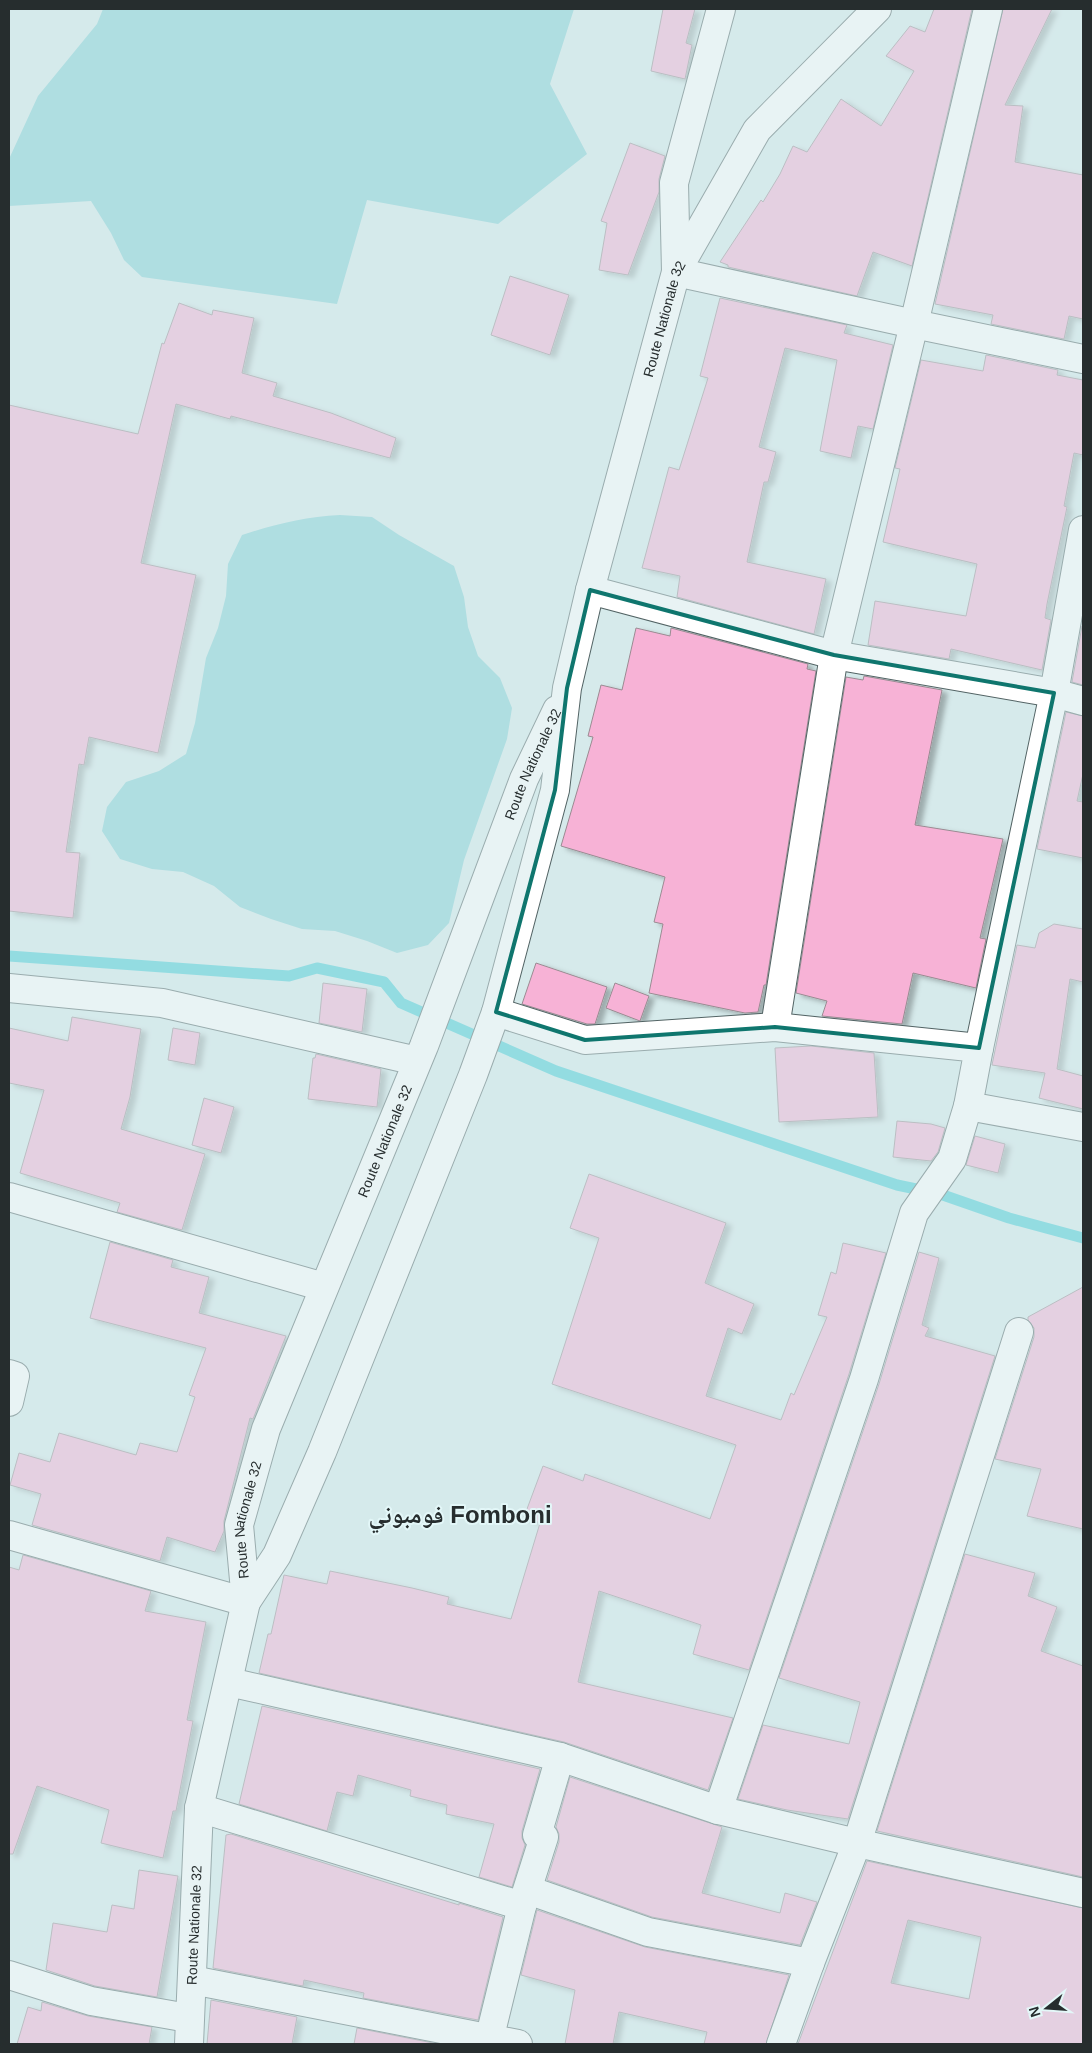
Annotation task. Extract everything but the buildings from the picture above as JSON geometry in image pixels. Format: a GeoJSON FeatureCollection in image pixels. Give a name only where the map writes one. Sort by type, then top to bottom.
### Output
{"type":"FeatureCollection","features":[{"type":"Feature","properties":{"kind":"street"},"geometry":{"type":"LineString","coordinates":[[721,9],[674,183],[676,272],[914,324],[1083,358]]}},
{"type":"Feature","properties":{"kind":"street","name":"Route Nationale 32"},"geometry":{"type":"LineString","coordinates":[[246,1602],[277,1555],[322,1452],[473,1075],[493,1018],[554,790],[567,688],[590,590],[676,272],[757,130],[878,9]]}},
{"type":"Feature","properties":{"kind":"street"},"geometry":{"type":"LineString","coordinates":[[775,1027],[834,655],[988,9]]}},
{"type":"Feature","properties":{"kind":"street"},"geometry":{"type":"LineString","coordinates":[[718,1810],[864,1379],[914,1213],[952,1159],[968,1106],[978,1048],[1054,693],[1083,530]]}},
{"type":"Feature","properties":{"kind":"street"},"geometry":{"type":"LineString","coordinates":[[590,590],[834,655],[1054,693],[1083,701]]}},
{"type":"Feature","properties":{"kind":"street","name":"Route Nationale 32"},"geometry":{"type":"LineString","coordinates":[[188,2031],[199,1808],[246,1602],[239,1525],[266,1429],[421,1054],[524,779],[567,688]]}},
{"type":"Feature","properties":{"kind":"street"},"geometry":{"type":"LineString","coordinates":[[9,988],[162,1003],[421,1054]]}},
{"type":"Feature","properties":{"kind":"street"},"geometry":{"type":"LineString","coordinates":[[493,1018],[585,1040],[775,1027],[978,1048]]}},
{"type":"Feature","properties":{"kind":"street"},"geometry":{"type":"LineString","coordinates":[[968,1106],[1083,1127]]}},
{"type":"Feature","properties":{"kind":"street"},"geometry":{"type":"LineString","coordinates":[[9,1197],[324,1287]]}},
{"type":"Feature","properties":{"kind":"street"},"geometry":{"type":"LineString","coordinates":[[781,2044],[810,1963],[857,1843],[1019,1332]]}},
{"type":"Feature","properties":{"kind":"street"},"geometry":{"type":"LineString","coordinates":[[9,1374],[16,1376],[9,1402]]}},
{"type":"Feature","properties":{"kind":"street"},"geometry":{"type":"LineString","coordinates":[[9,1535],[246,1602]]}},
{"type":"Feature","properties":{"kind":"street"},"geometry":{"type":"LineString","coordinates":[[229,1682],[560,1757],[718,1810],[857,1843],[1083,1892]]}},
{"type":"Feature","properties":{"kind":"street"},"geometry":{"type":"LineString","coordinates":[[488,2042],[525,1898],[544,1837],[537,1834],[560,1757]]}},
{"type":"Feature","properties":{"kind":"street"},"geometry":{"type":"LineString","coordinates":[[199,1808],[648,1932],[810,1963]]}},
{"type":"Feature","properties":{"kind":"street"},"geometry":{"type":"LineString","coordinates":[[9,1975],[188,2031]]}},
{"type":"Feature","properties":{"kind":"street"},"geometry":{"type":"LineString","coordinates":[[192,1980],[488,2042],[518,2044]]}},
{"type":"Feature","properties":{"kind":"highlighted area"},"geometry":{"type":"Polygon","coordinates":[[[590,590],[834,655],[1054,693],[979,1048],[775,1027],[585,1040],[496,1012],[555,790],[567,688],[590,590]]]}},
{"type":"Feature","properties":{"kind":"shaded area"},"geometry":{"type":"Polygon","coordinates":[[[103,9],[574,9],[550,84],[587,154],[498,224],[367,200],[337,304],[142,277],[124,260],[111,233],[91,201],[9,206],[9,159],[38,96],[97,24],[103,9]]]}},
{"type":"Feature","properties":{"kind":"shaded area"},"geometry":{"type":"Polygon","coordinates":[[[340,515],[372,517],[399,535],[454,566],[464,597],[468,627],[478,656],[500,678],[512,708],[507,739],[464,860],[449,923],[428,945],[397,953],[335,931],[302,929],[271,919],[240,907],[214,886],[183,872],[152,869],[120,859],[102,831],[107,807],[126,782],[159,771],[186,754],[195,723],[206,658],[218,628],[226,596],[228,564],[242,535],[314,517],[340,515]]]}},
{"type":"Feature","properties":{"kind":"waterway"},"geometry":{"type":"LineString","coordinates":[[9,956],[289,976],[317,968],[384,982],[401,1003],[556,1071],[897,1185],[940,1194],[1009,1218],[1083,1238]]}},
{"type":"Feature","properties":{"kind":"district","name":"فومبوني Fomboni"},"geometry":{"type":"Point","coordinates":[460,1515]}}]}
